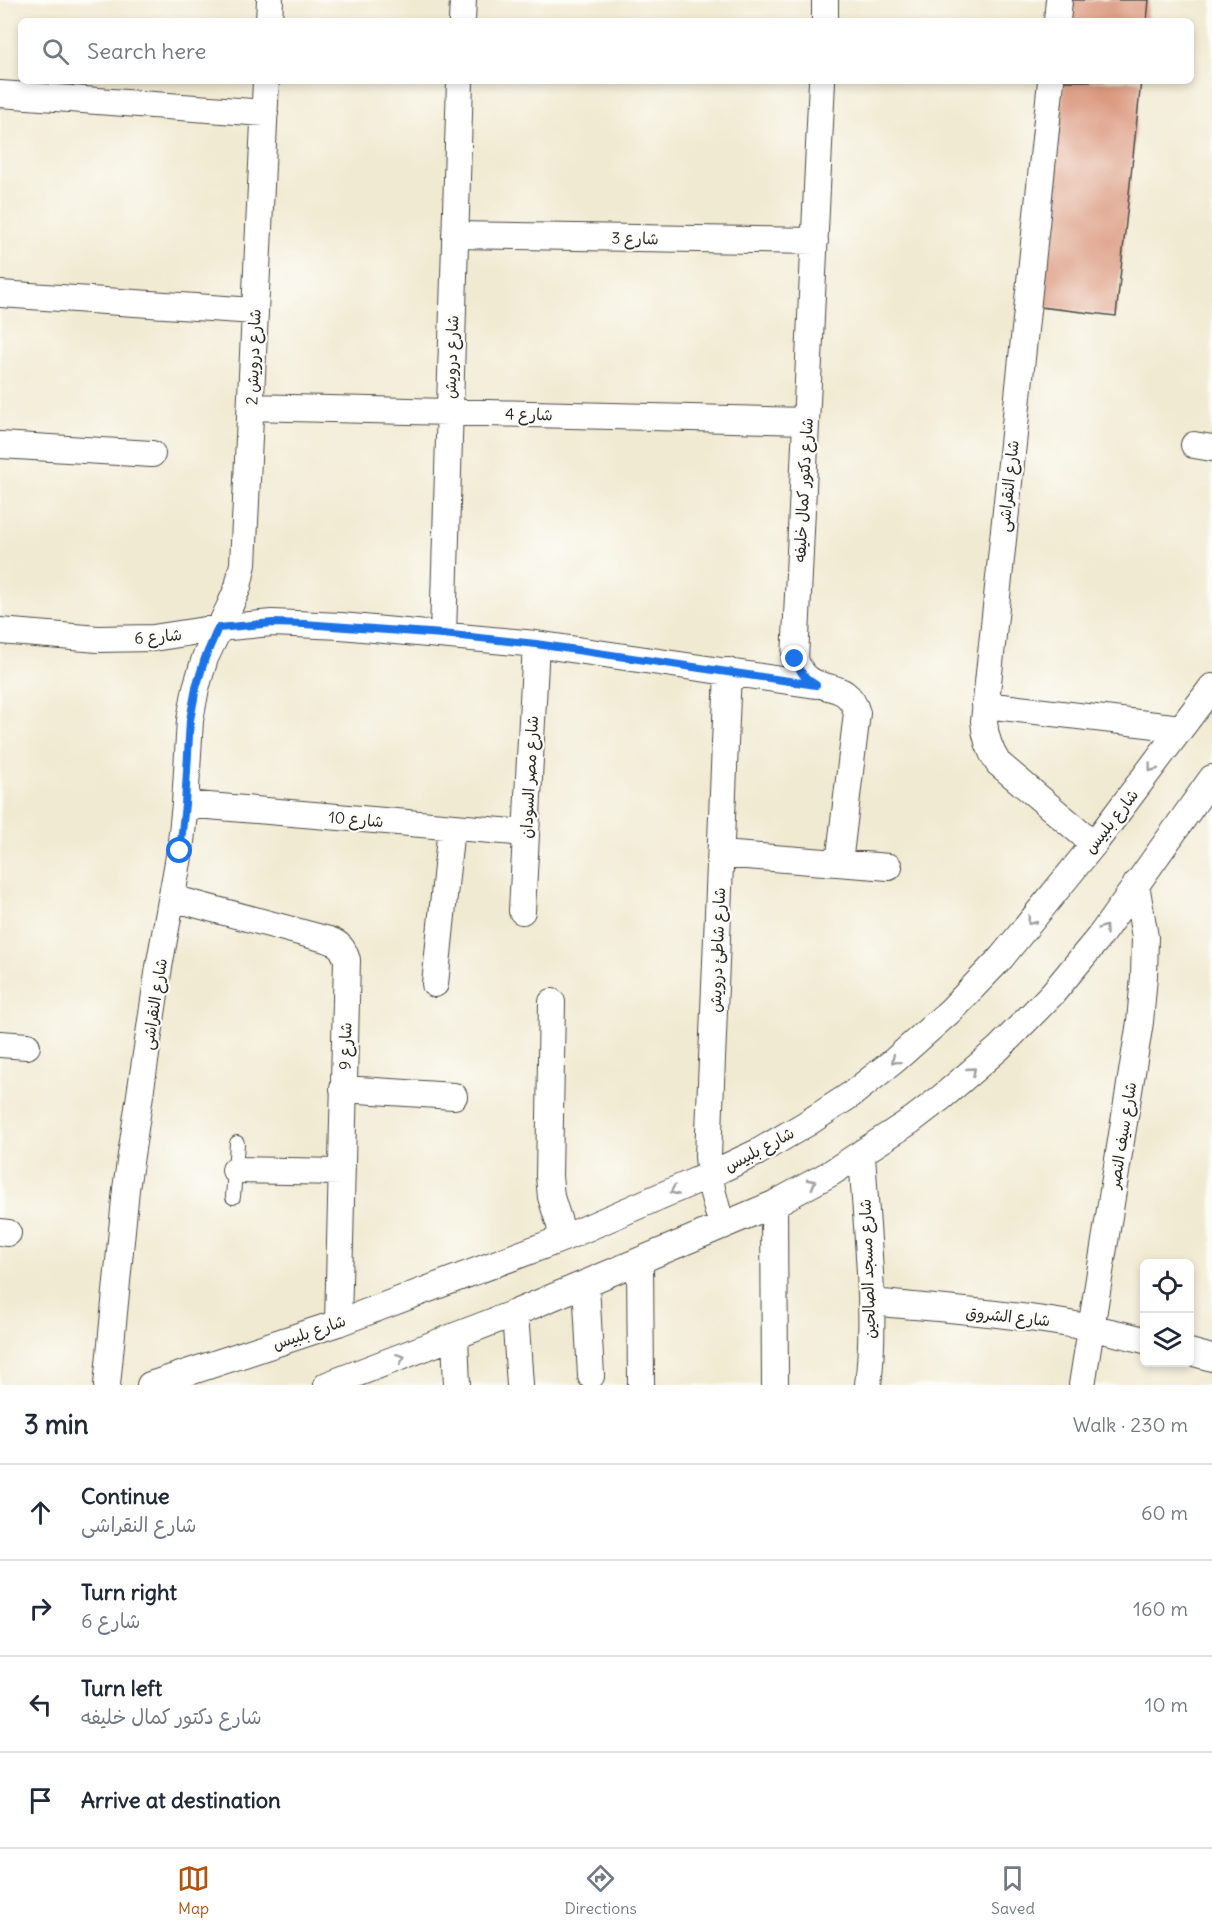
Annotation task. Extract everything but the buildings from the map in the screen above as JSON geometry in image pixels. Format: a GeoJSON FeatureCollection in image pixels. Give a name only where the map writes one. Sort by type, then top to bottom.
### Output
{"type":"FeatureCollection","features":[{"type":"Feature","properties":{"kind":"street"},"geometry":{"type":"LineString","coordinates":[[269,18],[270,0]]}},
{"type":"Feature","properties":{"kind":"street"},"geometry":{"type":"LineString","coordinates":[[462,18],[463,0]]}},
{"type":"Feature","properties":{"kind":"street"},"geometry":{"type":"LineString","coordinates":[[825,0],[825,18]]}},
{"type":"Feature","properties":{"kind":"street"},"geometry":{"type":"LineString","coordinates":[[1057,18],[1059,0]]}},
{"type":"Feature","properties":{"kind":"street","name":"شارع درويش 2"},"geometry":{"type":"LineString","coordinates":[[218,628],[230,608],[243,564],[266,84]]}},
{"type":"Feature","properties":{"kind":"street","name":"شارع درويش"},"geometry":{"type":"LineString","coordinates":[[443,634],[460,84]]}},
{"type":"Feature","properties":{"kind":"street","name":"شارع دكتور كمال خليفه"},"geometry":{"type":"LineString","coordinates":[[816,685],[806,679],[795,659],[822,84]]}},
{"type":"Feature","properties":{"kind":"street","name":"شارع النقراشى"},"geometry":{"type":"LineString","coordinates":[[1051,84],[985,705],[985,736],[998,764],[1094,844]]}},
{"type":"Feature","properties":{"kind":"street"},"geometry":{"type":"LineString","coordinates":[[0,94],[265,113]]}},
{"type":"Feature","properties":{"kind":"street","name":"شارع 3"},"geometry":{"type":"LineString","coordinates":[[455,235],[815,241]]}},
{"type":"Feature","properties":{"kind":"street"},"geometry":{"type":"LineString","coordinates":[[0,294],[255,311]]}},
{"type":"Feature","properties":{"kind":"street","name":"شارع 4"},"geometry":{"type":"LineString","coordinates":[[252,407],[806,421]]}},
{"type":"Feature","properties":{"kind":"street"},"geometry":{"type":"LineString","coordinates":[[0,445],[152,454]]}},
{"type":"Feature","properties":{"kind":"street","name":"شارع 6"},"geometry":{"type":"LineString","coordinates":[[0,630],[98,639],[153,638],[218,628],[273,623],[341,626],[536,644],[816,685]]}},
{"type":"Feature","properties":{"kind":"street","name":"شارع النقراشى"},"geometry":{"type":"LineString","coordinates":[[106,1385],[126,1189],[185,804],[190,720],[205,658],[218,628]]}},
{"type":"Feature","properties":{"kind":"street","name":"شارع مصر السودان"},"geometry":{"type":"LineString","coordinates":[[522,911],[536,644]]}},
{"type":"Feature","properties":{"kind":"street","name":"شارع شاطئ درويش"},"geometry":{"type":"LineString","coordinates":[[723,1226],[712,1195],[709,1175],[728,671]]}},
{"type":"Feature","properties":{"kind":"street"},"geometry":{"type":"LineString","coordinates":[[816,685],[844,692],[850,698],[857,713],[839,863]]}},
{"type":"Feature","properties":{"kind":"street","name":"شارع بلبيس"},"geometry":{"type":"LineString","coordinates":[[150,1385],[338,1323],[564,1238],[758,1152],[852,1094],[895,1060],[950,1011],[1001,958],[1094,844],[1212,687]]}},
{"type":"Feature","properties":{"kind":"street"},"geometry":{"type":"LineString","coordinates":[[985,705],[1181,728]]}},
{"type":"Feature","properties":{"kind":"street"},"geometry":{"type":"LineString","coordinates":[[327,1385],[455,1338],[774,1204],[862,1154],[942,1097],[999,1048],[1059,986],[1100,936],[1212,778]]}},
{"type":"Feature","properties":{"kind":"street","name":"شارع 10"},"geometry":{"type":"LineString","coordinates":[[185,804],[526,833]]}},
{"type":"Feature","properties":{"kind":"street"},"geometry":{"type":"LineString","coordinates":[[435,984],[451,826]]}},
{"type":"Feature","properties":{"kind":"street"},"geometry":{"type":"LineString","coordinates":[[721,854],[889,867]]}},
{"type":"Feature","properties":{"kind":"street","name":"شارع سيف النصر"},"geometry":{"type":"LineString","coordinates":[[1082,1385],[1140,1022],[1145,937],[1136,884]]}},
{"type":"Feature","properties":{"kind":"street","name":"شارع 9"},"geometry":{"type":"LineString","coordinates":[[172,898],[328,940],[338,944],[344,950],[347,960],[338,1323]]}},
{"type":"Feature","properties":{"kind":"street"},"geometry":{"type":"LineString","coordinates":[[552,1002],[549,1176],[551,1197],[564,1238]]}},
{"type":"Feature","properties":{"kind":"street"},"geometry":{"type":"LineString","coordinates":[[0,1044],[27,1046]]}},
{"type":"Feature","properties":{"kind":"street"},"geometry":{"type":"LineString","coordinates":[[344,1089],[454,1096]]}},
{"type":"Feature","properties":{"kind":"street","name":"شارع مسجد الصالحين"},"geometry":{"type":"LineString","coordinates":[[862,1154],[871,1302],[868,1385]]}},
{"type":"Feature","properties":{"kind":"street"},"geometry":{"type":"LineString","coordinates":[[235,1170],[341,1172]]}},
{"type":"Feature","properties":{"kind":"street"},"geometry":{"type":"LineString","coordinates":[[774,1204],[775,1385]]}},
{"type":"Feature","properties":{"kind":"street"},"geometry":{"type":"LineString","coordinates":[[640,1261],[641,1385]]}},
{"type":"Feature","properties":{"kind":"street"},"geometry":{"type":"LineString","coordinates":[[586,1284],[591,1376]]}},
{"type":"Feature","properties":{"kind":"street","name":"شارع الشروق"},"geometry":{"type":"LineString","coordinates":[[871,1302],[1007,1315],[1091,1327],[1140,1339]]}},
{"type":"Feature","properties":{"kind":"street"},"geometry":{"type":"LineString","coordinates":[[515,1313],[520,1385]]}},
{"type":"Feature","properties":{"kind":"street"},"geometry":{"type":"LineString","coordinates":[[455,1338],[457,1385]]}},
{"type":"Feature","properties":{"kind":"street"},"geometry":{"type":"LineString","coordinates":[[1194,1353],[1212,1358]]}},
{"type":"Feature","properties":{"kind":"lane"},"geometry":{"type":"LineString","coordinates":[[233,1197],[237,1143]]}},
{"type":"Feature","properties":{"kind":"route"},"geometry":{"type":"LineString","coordinates":[[180,851],[190,720],[205,658],[218,628],[273,623],[443,634],[536,644],[816,685],[806,679],[795,659]]}}]}
